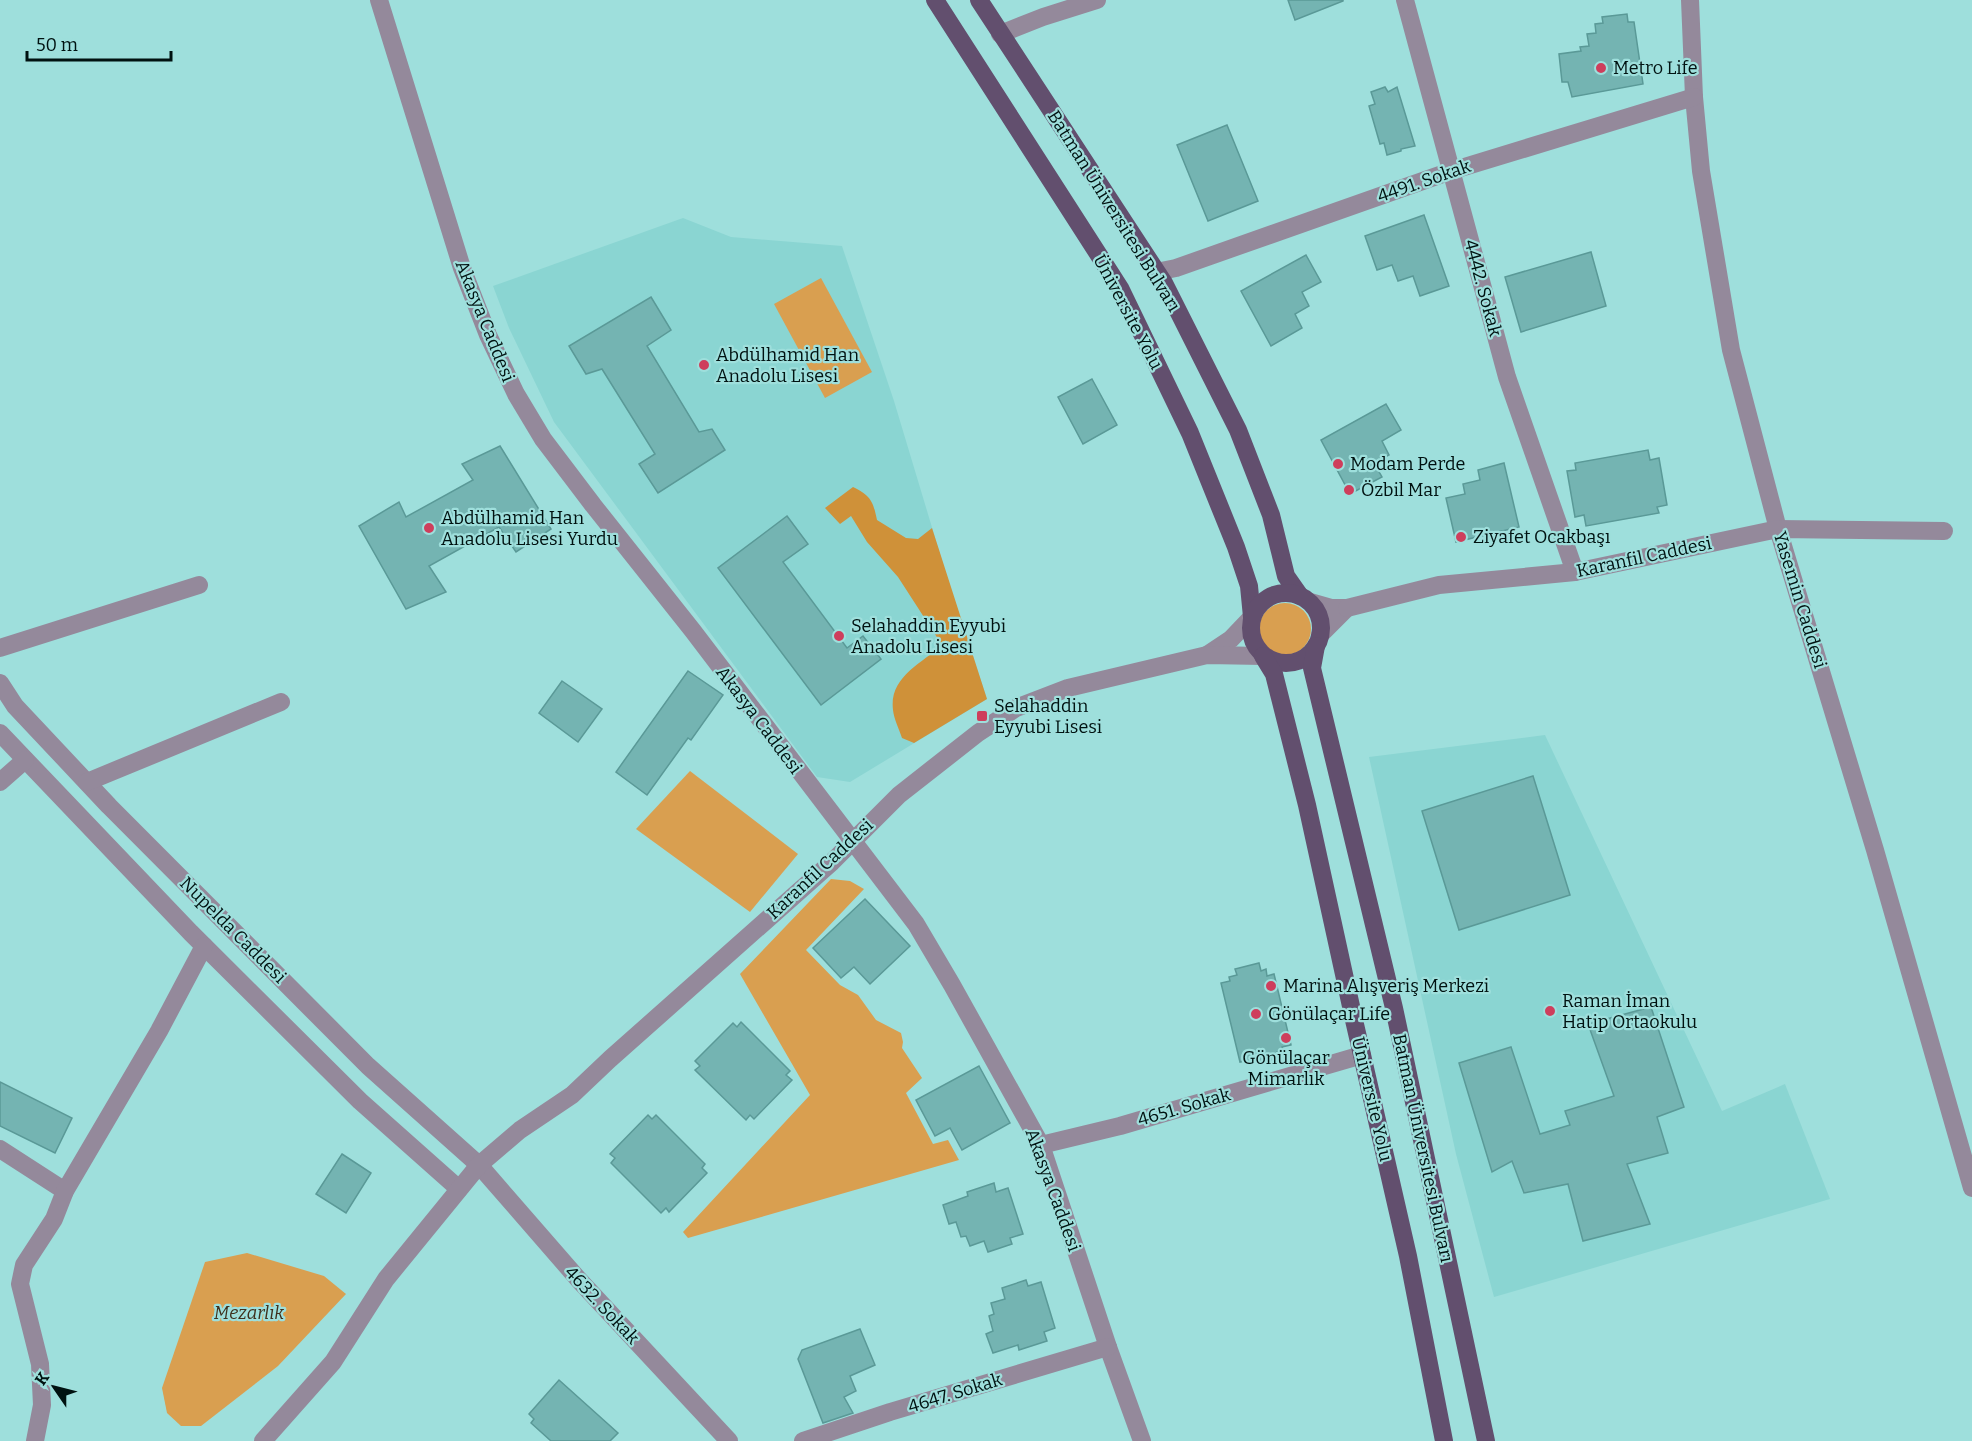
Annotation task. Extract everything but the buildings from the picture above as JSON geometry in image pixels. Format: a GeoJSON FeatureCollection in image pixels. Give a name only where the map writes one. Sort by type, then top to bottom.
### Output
{"type":"FeatureCollection","features":[{"type":"Feature","properties":{"kind":"main road","name":"Üniversite Yolu"},"geometry":{"type":"LineString","coordinates":[[935,0],[1120,288],[1190,433],[1249,586],[1252,617]]}},
{"type":"Feature","properties":{"kind":"main road","name":"Batman Üniversitesi Bulvarı"},"geometry":{"type":"LineString","coordinates":[[979,0],[1156,272],[1238,430],[1271,515],[1286,576],[1305,599]]}},
{"type":"Feature","properties":{"kind":"main road"},"geometry":{"type":"LineString","coordinates":[[1288,593],[1305,599],[1317,612],[1321,623],[1318,640],[1309,655],[1298,662],[1287,664],[1263,656],[1257,650],[1250,628],[1252,617],[1258,607],[1266,598],[1277,594],[1288,593]]}},
{"type":"Feature","properties":{"kind":"main road","name":"Batman Üniversitesi Bulvarı"},"geometry":{"type":"LineString","coordinates":[[1318,640],[1312,668],[1394,1008],[1486,1441]]}},
{"type":"Feature","properties":{"kind":"main road","name":"Üniversite Yolu"},"geometry":{"type":"LineString","coordinates":[[1263,656],[1274,675],[1307,805],[1408,1256],[1444,1441]]}},
{"type":"Feature","properties":{"kind":"street","name":"Akasya Caddesi"},"geometry":{"type":"LineString","coordinates":[[379,0],[462,268],[488,335],[516,394],[543,439],[693,631],[916,924],[973,1021],[1041,1145],[1108,1347],[1143,1441]]}},
{"type":"Feature","properties":{"kind":"street"},"geometry":{"type":"LineString","coordinates":[[1000,34],[1097,0]]}},
{"type":"Feature","properties":{"kind":"street","name":"4442. Sokak"},"geometry":{"type":"LineString","coordinates":[[1405,0],[1507,377],[1575,572]]}},
{"type":"Feature","properties":{"kind":"street","name":"Yasemin Caddesi"},"geometry":{"type":"LineString","coordinates":[[1690,0],[1694,97],[1701,171],[1731,350],[1778,529],[1875,850],[1972,1188]]}},
{"type":"Feature","properties":{"kind":"street","name":"4491. Sokak"},"geometry":{"type":"LineString","coordinates":[[1156,272],[1176,268],[1451,171],[1694,97]]}},
{"type":"Feature","properties":{"kind":"street","name":"Karanfil Caddesi"},"geometry":{"type":"LineString","coordinates":[[1347,608],[1439,585],[1575,572],[1778,529],[1944,531]]}},
{"type":"Feature","properties":{"kind":"street"},"geometry":{"type":"LineString","coordinates":[[0,648],[199,585]]}},
{"type":"Feature","properties":{"kind":"street"},"geometry":{"type":"LineString","coordinates":[[1305,599],[1331,608],[1347,608]]}},
{"type":"Feature","properties":{"kind":"street"},"geometry":{"type":"LineString","coordinates":[[1318,640],[1347,608]]}},
{"type":"Feature","properties":{"kind":"street"},"geometry":{"type":"LineString","coordinates":[[1207,655],[1231,639],[1252,617]]}},
{"type":"Feature","properties":{"kind":"street","name":"Karanfil Caddesi"},"geometry":{"type":"LineString","coordinates":[[263,1441],[333,1362],[386,1279],[479,1165],[520,1130],[572,1095],[853,841],[898,795],[1016,708],[1068,688],[1207,655]]}},
{"type":"Feature","properties":{"kind":"street"},"geometry":{"type":"LineString","coordinates":[[1207,655],[1263,656]]}},
{"type":"Feature","properties":{"kind":"street","name":"Nupelda Caddesi"},"geometry":{"type":"LineString","coordinates":[[0,683],[15,706],[87,782],[368,1066],[479,1165]]}},
{"type":"Feature","properties":{"kind":"street"},"geometry":{"type":"LineString","coordinates":[[87,782],[281,702]]}},
{"type":"Feature","properties":{"kind":"street","name":"Nupelda Caddesi"},"geometry":{"type":"LineString","coordinates":[[0,733],[204,946],[360,1101],[459,1189]]}},
{"type":"Feature","properties":{"kind":"street"},"geometry":{"type":"LineString","coordinates":[[0,782],[25,760]]}},
{"type":"Feature","properties":{"kind":"street"},"geometry":{"type":"LineString","coordinates":[[35,1441],[42,1405],[40,1365],[20,1284],[24,1265],[54,1219],[65,1191],[159,1031],[204,946]]}},
{"type":"Feature","properties":{"kind":"street","name":"4651. Sokak"},"geometry":{"type":"LineString","coordinates":[[1041,1145],[1120,1126],[1362,1055]]}},
{"type":"Feature","properties":{"kind":"street"},"geometry":{"type":"LineString","coordinates":[[0,1149],[65,1191]]}},
{"type":"Feature","properties":{"kind":"street","name":"4632. Sokak"},"geometry":{"type":"LineString","coordinates":[[479,1165],[579,1280],[729,1441]]}},
{"type":"Feature","properties":{"kind":"street","name":"4647. Sokak"},"geometry":{"type":"LineString","coordinates":[[803,1441],[890,1412],[1108,1347]]}},
{"type":"Feature","properties":{"kind":"shaded area"},"geometry":{"type":"Polygon","coordinates":[[[683,218],[731,237],[842,246],[894,401],[946,574],[987,699],[850,782],[817,777],[554,422],[509,328],[493,286],[683,218]]]}},
{"type":"Feature","properties":{"kind":"shaded area"},"geometry":{"type":"Polygon","coordinates":[[[853,487],[864,493],[870,500],[877,520],[906,538],[918,539],[932,528],[987,699],[914,743],[902,738],[894,713],[893,699],[901,680],[908,672],[942,645],[898,577],[867,542],[851,516],[840,524],[825,508],[853,487]]]}},
{"type":"Feature","properties":{"kind":"shaded area","name":"Raman İman Hatip Ortaokulu"},"geometry":{"type":"Polygon","coordinates":[[[1545,735],[1722,1111],[1785,1084],[1830,1199],[1494,1297],[1456,1154],[1369,757],[1545,735]]]}},
{"type":"Feature","properties":{"kind":"green space"},"geometry":{"type":"Polygon","coordinates":[[[821,278],[872,372],[825,398],[774,304],[821,278]]]}},
{"type":"Feature","properties":{"kind":"green space"},"geometry":{"type":"Polygon","coordinates":[[[1285,603],[1295,605],[1303,611],[1309,619],[1311,629],[1309,639],[1303,647],[1295,653],[1285,655],[1275,653],[1267,647],[1261,639],[1259,629],[1261,619],[1267,611],[1275,605],[1285,603]]]}},
{"type":"Feature","properties":{"kind":"green space"},"geometry":{"type":"Polygon","coordinates":[[[690,771],[798,854],[750,912],[636,829],[690,771]]]}},
{"type":"Feature","properties":{"kind":"green space"},"geometry":{"type":"Polygon","coordinates":[[[831,879],[850,881],[864,889],[806,950],[840,985],[858,995],[876,1020],[901,1033],[902,1048],[922,1078],[906,1093],[933,1144],[948,1140],[959,1160],[688,1238],[683,1232],[810,1095],[740,974],[831,879]]]}},
{"type":"Feature","properties":{"kind":"green space","name":"Mezarlık"},"geometry":{"type":"Polygon","coordinates":[[[247,1253],[324,1276],[346,1294],[278,1366],[201,1426],[181,1426],[167,1413],[162,1388],[205,1262],[247,1253]]]}},
{"type":"Feature","properties":{"kind":"place","name":"Metro Life"},"geometry":{"type":"Point","coordinates":[1601,68]}},
{"type":"Feature","properties":{"kind":"place","name":"Abdülhamid Han Anadolu Lisesi"},"geometry":{"type":"Point","coordinates":[704,365]}},
{"type":"Feature","properties":{"kind":"place","name":"Modam Perde"},"geometry":{"type":"Point","coordinates":[1338,464]}},
{"type":"Feature","properties":{"kind":"place","name":"Özbil Mar"},"geometry":{"type":"Point","coordinates":[1349,490]}},
{"type":"Feature","properties":{"kind":"place","name":"Abdülhamid Han Anadolu Lisesi Yurdu"},"geometry":{"type":"Point","coordinates":[429,528]}},
{"type":"Feature","properties":{"kind":"place","name":"Ziyafet Ocakbaşı"},"geometry":{"type":"Point","coordinates":[1461,537]}},
{"type":"Feature","properties":{"kind":"place","name":"Selahaddin Eyyubi Anadolu Lisesi"},"geometry":{"type":"Point","coordinates":[839,636]}},
{"type":"Feature","properties":{"kind":"place","name":"Selahaddin Eyyubi Lisesi"},"geometry":{"type":"Point","coordinates":[982,716]}},
{"type":"Feature","properties":{"kind":"place","name":"Marina Alışveriş Merkezi"},"geometry":{"type":"Point","coordinates":[1271,986]}},
{"type":"Feature","properties":{"kind":"place","name":"Raman İman Hatip Ortaokulu"},"geometry":{"type":"Point","coordinates":[1550,1011]}},
{"type":"Feature","properties":{"kind":"place","name":"Gönülaçar Life"},"geometry":{"type":"Point","coordinates":[1256,1014]}},
{"type":"Feature","properties":{"kind":"place","name":"Gönülaçar Mimarlık"},"geometry":{"type":"Point","coordinates":[1286,1038]}}]}
